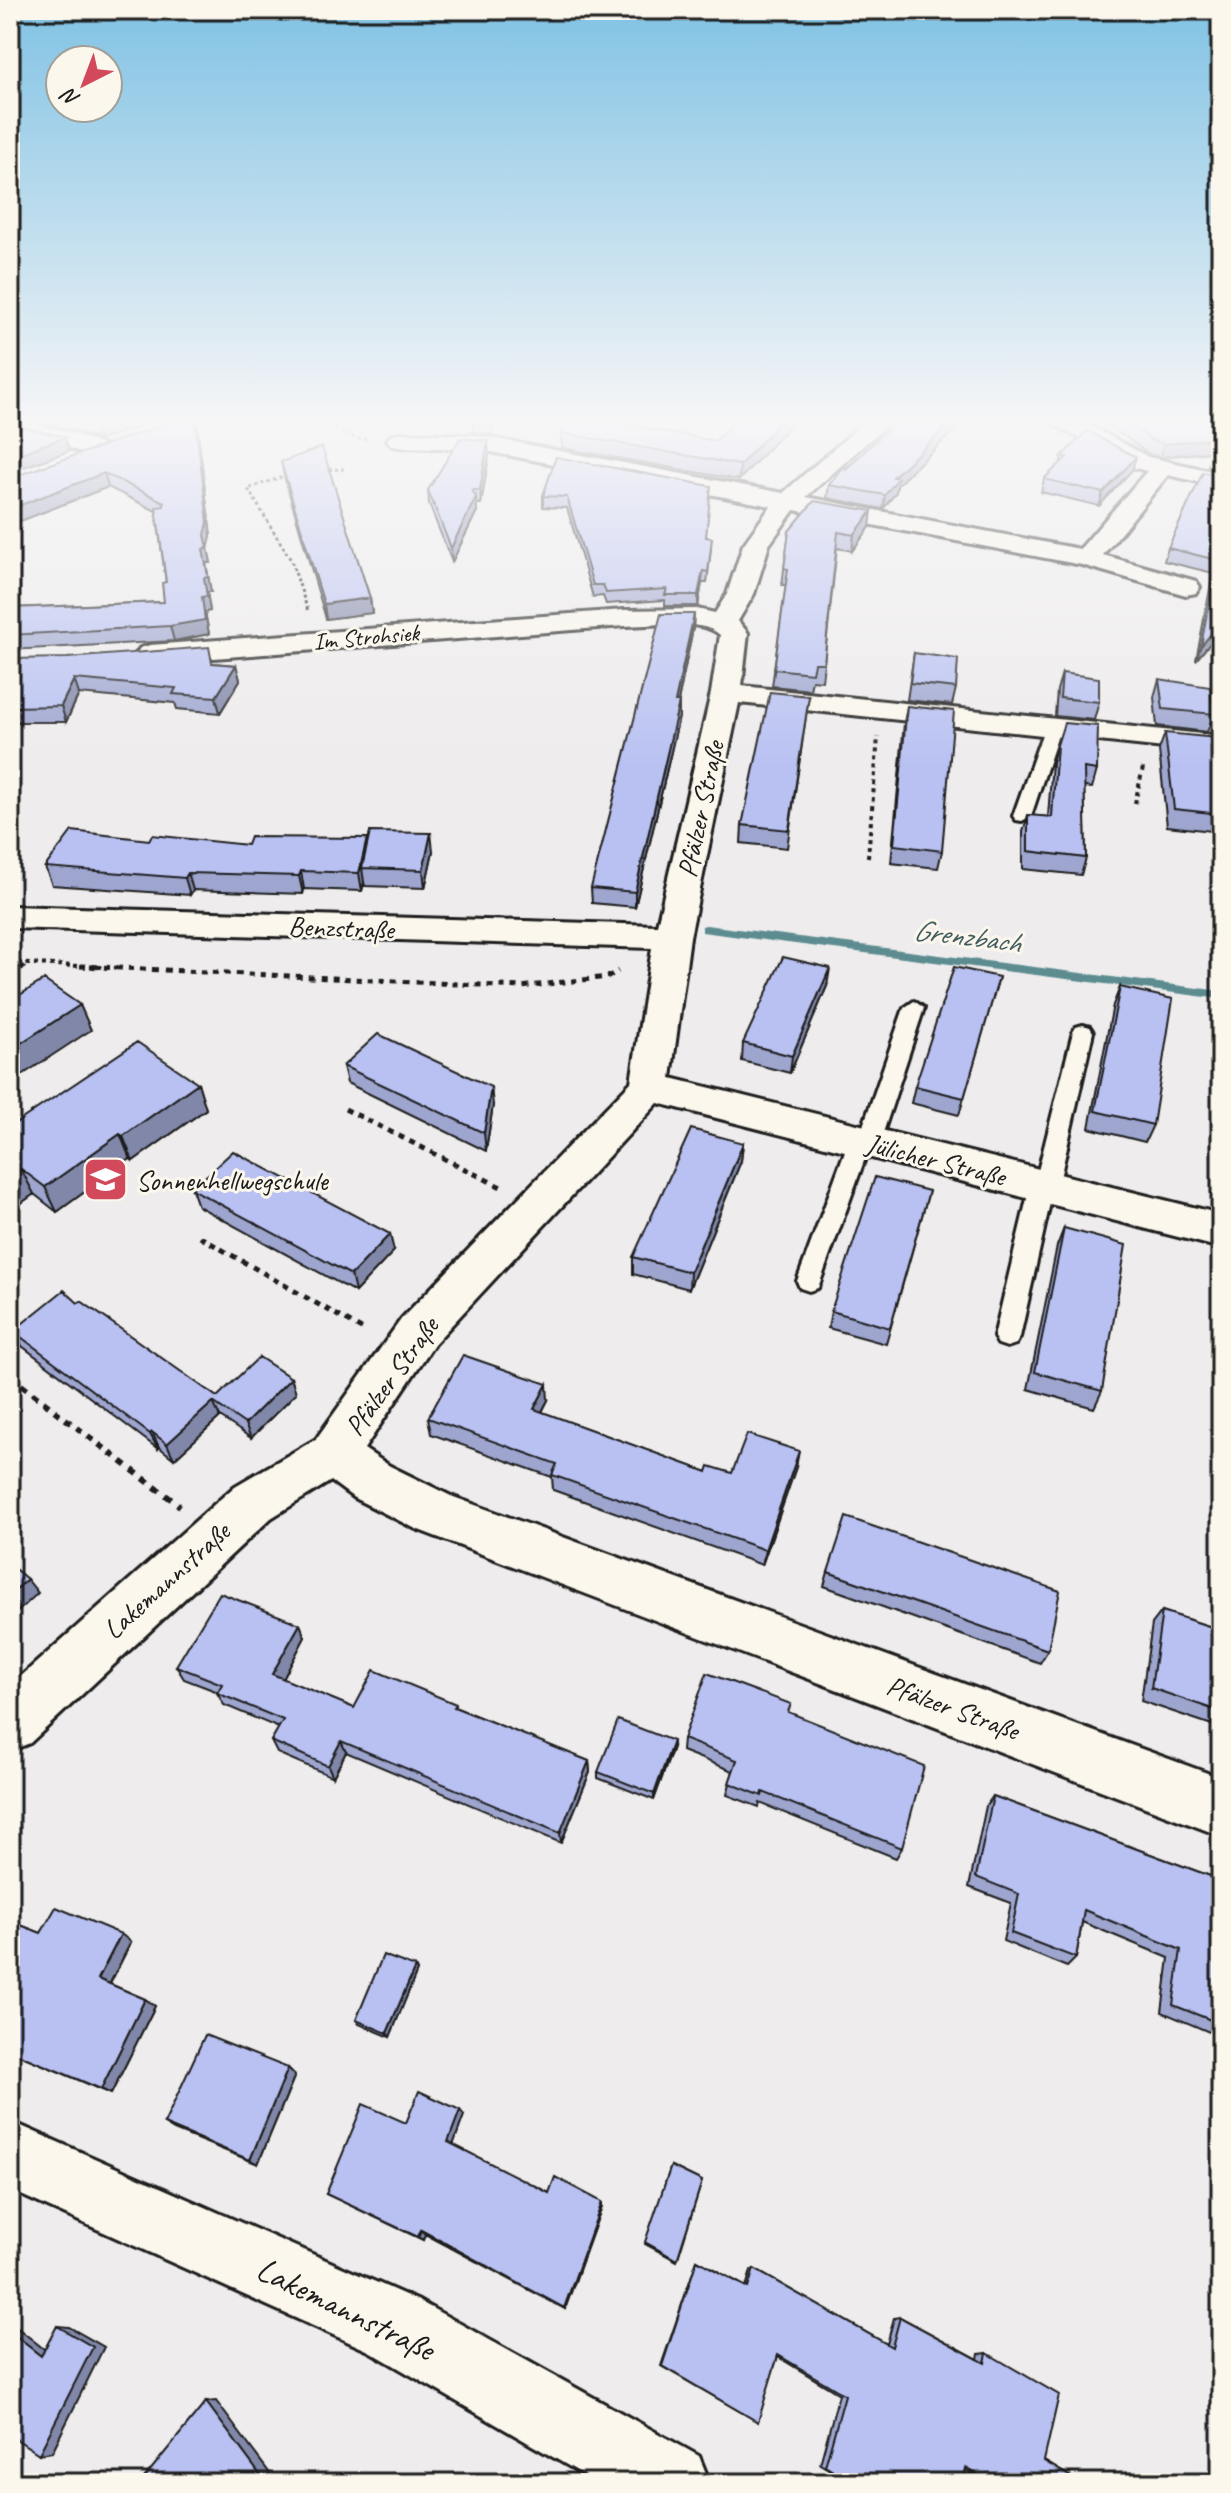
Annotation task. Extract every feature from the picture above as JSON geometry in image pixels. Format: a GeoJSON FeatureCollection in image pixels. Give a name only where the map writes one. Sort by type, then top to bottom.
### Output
{"type":"FeatureCollection","features":[{"type":"Feature","properties":{"kind":"street"},"geometry":{"type":"LineString","coordinates":[[722,622],[736,608],[755,547],[763,535]]}},
{"type":"Feature","properties":{"kind":"street"},"geometry":{"type":"LineString","coordinates":[[967,535],[1086,558],[1186,587]]}},
{"type":"Feature","properties":{"kind":"street"},"geometry":{"type":"LineString","coordinates":[[1086,558],[1105,535]]}},
{"type":"Feature","properties":{"kind":"street","name":"Im Strohsiek"},"geometry":{"type":"LineString","coordinates":[[119,657],[624,618],[697,617],[722,622]]}},
{"type":"Feature","properties":{"kind":"street","name":"Pfälzer Straße"},"geometry":{"type":"LineString","coordinates":[[722,622],[734,633],[726,693],[672,937],[650,1087],[418,1331],[333,1454],[372,1482],[434,1513],[1221,1807]]}},
{"type":"Feature","properties":{"kind":"street"},"geometry":{"type":"LineString","coordinates":[[726,693],[1221,745]]}},
{"type":"Feature","properties":{"kind":"street","name":"Benzstraße"},"geometry":{"type":"LineString","coordinates":[[10,917],[672,937]]}},
{"type":"Feature","properties":{"kind":"street","name":"Jülicher Straße"},"geometry":{"type":"LineString","coordinates":[[650,1087],[1221,1231]]}},
{"type":"Feature","properties":{"kind":"street","name":"Lakemannstraße"},"geometry":{"type":"LineString","coordinates":[[10,1723],[253,1502],[333,1454]]}},
{"type":"Feature","properties":{"kind":"street","name":"Lakemannstraße"},"geometry":{"type":"LineString","coordinates":[[10,2155],[394,2326],[672,2483]]}},
{"type":"Feature","properties":{"kind":"lane"},"geometry":{"type":"LineString","coordinates":[[1022,816],[1053,726]]}},
{"type":"Feature","properties":{"kind":"lane"},"geometry":{"type":"LineString","coordinates":[[809,1281],[914,1008]]}},
{"type":"Feature","properties":{"kind":"lane"},"geometry":{"type":"LineString","coordinates":[[1007,1337],[1083,1032]]}},
{"type":"Feature","properties":{"kind":"path"},"geometry":{"type":"LineString","coordinates":[[276,535],[291,560],[318,641]]}},
{"type":"Feature","properties":{"kind":"path"},"geometry":{"type":"LineString","coordinates":[[868,857],[881,708]]}},
{"type":"Feature","properties":{"kind":"path"},"geometry":{"type":"LineString","coordinates":[[10,963],[521,987],[608,977],[672,937]]}},
{"type":"Feature","properties":{"kind":"path"},"geometry":{"type":"LineString","coordinates":[[10,974],[28,965]]}},
{"type":"Feature","properties":{"kind":"path"},"geometry":{"type":"LineString","coordinates":[[345,1109],[538,1205]]}},
{"type":"Feature","properties":{"kind":"path"},"geometry":{"type":"LineString","coordinates":[[200,1237],[404,1353]]}},
{"type":"Feature","properties":{"kind":"path"},"geometry":{"type":"LineString","coordinates":[[21,1385],[216,1534]]}},
{"type":"Feature","properties":{"kind":"building"},"geometry":{"type":"Polygon","coordinates":[[[160,535],[205,535],[208,548],[203,549],[208,577],[204,578],[207,596],[202,597],[205,620],[170,626],[10,635],[10,608],[164,602],[162,583],[166,582],[160,535]]]}},
{"type":"Feature","properties":{"kind":"building"},"geometry":{"type":"Polygon","coordinates":[[[303,535],[350,535],[370,598],[324,604],[303,535]]]}},
{"type":"Feature","properties":{"kind":"building"},"geometry":{"type":"Polygon","coordinates":[[[446,535],[457,535],[451,548],[446,535]]]}},
{"type":"Feature","properties":{"kind":"building"},"geometry":{"type":"Polygon","coordinates":[[[578,535],[706,535],[712,538],[708,572],[703,571],[698,595],[665,595],[667,589],[606,593],[603,585],[593,585],[578,535]]]}},
{"type":"Feature","properties":{"kind":"building"},"geometry":{"type":"Polygon","coordinates":[[[788,535],[838,535],[824,663],[814,663],[812,673],[774,669],[788,569],[784,568],[788,535]]]}},
{"type":"Feature","properties":{"kind":"building"},"geometry":{"type":"Polygon","coordinates":[[[1174,535],[1221,535],[1221,622],[1201,646],[1217,560],[1168,548],[1174,535]]]}},
{"type":"Feature","properties":{"kind":"building"},"geometry":{"type":"Polygon","coordinates":[[[661,614],[694,614],[675,702],[679,702],[635,892],[591,888],[661,614]]]}},
{"type":"Feature","properties":{"kind":"building"},"geometry":{"type":"Polygon","coordinates":[[[209,647],[212,663],[236,665],[216,697],[173,694],[176,688],[74,679],[61,706],[10,707],[10,659],[67,658],[209,647]]]}},
{"type":"Feature","properties":{"kind":"building"},"geometry":{"type":"Polygon","coordinates":[[[914,653],[958,659],[956,688],[910,683],[914,653]]]}},
{"type":"Feature","properties":{"kind":"building"},"geometry":{"type":"Polygon","coordinates":[[[1062,673],[1099,678],[1099,702],[1060,698],[1062,673]]]}},
{"type":"Feature","properties":{"kind":"building"},"geometry":{"type":"Polygon","coordinates":[[[1159,679],[1210,687],[1214,714],[1163,709],[1159,679]]]}},
{"type":"Feature","properties":{"kind":"building"},"geometry":{"type":"Polygon","coordinates":[[[770,692],[809,696],[789,830],[742,825],[770,692]]]}},
{"type":"Feature","properties":{"kind":"building"},"geometry":{"type":"Polygon","coordinates":[[[907,706],[954,711],[942,851],[894,845],[907,706]]]}},
{"type":"Feature","properties":{"kind":"building"},"geometry":{"type":"Polygon","coordinates":[[[1064,723],[1098,726],[1097,770],[1084,768],[1086,858],[1028,851],[1028,815],[1052,817],[1057,745],[1064,723]]]}},
{"type":"Feature","properties":{"kind":"building"},"geometry":{"type":"Polygon","coordinates":[[[1165,733],[1217,738],[1221,765],[1221,814],[1174,809],[1165,733]]]}},
{"type":"Feature","properties":{"kind":"building"},"geometry":{"type":"Polygon","coordinates":[[[72,831],[149,840],[152,835],[247,845],[250,837],[367,838],[359,873],[301,871],[299,876],[188,873],[185,878],[45,867],[72,831]]]}},
{"type":"Feature","properties":{"kind":"building"},"geometry":{"type":"Polygon","coordinates":[[[370,832],[431,833],[423,870],[362,868],[370,832]]]}},
{"type":"Feature","properties":{"kind":"building"},"geometry":{"type":"Polygon","coordinates":[[[783,957],[830,968],[792,1056],[743,1043],[783,957]]]}},
{"type":"Feature","properties":{"kind":"building"},"geometry":{"type":"Polygon","coordinates":[[[954,967],[999,977],[964,1098],[915,1086],[954,967]]]}},
{"type":"Feature","properties":{"kind":"building"},"geometry":{"type":"Polygon","coordinates":[[[44,980],[80,1005],[10,1050],[10,1001],[44,980]]]}},
{"type":"Feature","properties":{"kind":"building"},"geometry":{"type":"Polygon","coordinates":[[[1120,987],[1173,999],[1153,1125],[1095,1111],[1120,987]]]}},
{"type":"Feature","properties":{"kind":"building"},"geometry":{"type":"Polygon","coordinates":[[[378,1034],[491,1087],[484,1133],[343,1066],[378,1034]]]}},
{"type":"Feature","properties":{"kind":"building"},"geometry":{"type":"Polygon","coordinates":[[[137,1042],[198,1083],[45,1187],[21,1169],[10,1177],[10,1127],[137,1042]]]}},
{"type":"Feature","properties":{"kind":"building"},"geometry":{"type":"Polygon","coordinates":[[[691,1129],[743,1143],[690,1272],[633,1257],[691,1129]]]}},
{"type":"Feature","properties":{"kind":"building"},"geometry":{"type":"Polygon","coordinates":[[[233,1151],[390,1234],[351,1275],[192,1189],[233,1151]]]}},
{"type":"Feature","properties":{"kind":"building"},"geometry":{"type":"Polygon","coordinates":[[[875,1177],[929,1191],[890,1328],[831,1311],[875,1177]]]}},
{"type":"Feature","properties":{"kind":"building"},"geometry":{"type":"Polygon","coordinates":[[[1064,1228],[1126,1245],[1102,1391],[1035,1372],[1064,1228]]]}},
{"type":"Feature","properties":{"kind":"building"},"geometry":{"type":"Polygon","coordinates":[[[64,1290],[78,1303],[81,1301],[217,1397],[259,1357],[291,1378],[245,1424],[213,1402],[167,1444],[13,1331],[64,1290]]]}},
{"type":"Feature","properties":{"kind":"building"},"geometry":{"type":"Polygon","coordinates":[[[463,1355],[547,1384],[534,1409],[707,1472],[709,1466],[732,1473],[747,1434],[799,1451],[765,1550],[552,1475],[557,1464],[428,1418],[463,1355]]]}},
{"type":"Feature","properties":{"kind":"building"},"geometry":{"type":"Polygon","coordinates":[[[846,1517],[1060,1591],[1048,1650],[828,1572],[846,1517]]]}},
{"type":"Feature","properties":{"kind":"building"},"geometry":{"type":"Polygon","coordinates":[[[10,1565],[27,1579],[10,1595],[10,1565]]]}},
{"type":"Feature","properties":{"kind":"building"},"geometry":{"type":"Polygon","coordinates":[[[220,1593],[300,1624],[272,1674],[354,1708],[374,1670],[456,1704],[454,1707],[589,1761],[560,1833],[341,1741],[328,1766],[271,1741],[283,1720],[217,1693],[222,1684],[176,1666],[220,1593]]]}},
{"type":"Feature","properties":{"kind":"building"},"geometry":{"type":"Polygon","coordinates":[[[1162,1611],[1221,1630],[1221,1712],[1151,1688],[1162,1611]]]}},
{"type":"Feature","properties":{"kind":"building"},"geometry":{"type":"Polygon","coordinates":[[[707,1673],[791,1704],[788,1712],[924,1766],[902,1848],[763,1792],[762,1796],[729,1783],[737,1760],[683,1739],[707,1673]]]}},
{"type":"Feature","properties":{"kind":"building"},"geometry":{"type":"Polygon","coordinates":[[[618,1720],[673,1741],[654,1794],[598,1772],[618,1720]]]}},
{"type":"Feature","properties":{"kind":"building"},"geometry":{"type":"Polygon","coordinates":[[[993,1796],[1221,1880],[1221,2024],[1173,2005],[1181,1950],[1084,1910],[1076,1958],[1011,1933],[1019,1894],[976,1877],[993,1796]]]}},
{"type":"Feature","properties":{"kind":"building"},"geometry":{"type":"Polygon","coordinates":[[[56,1907],[121,1934],[98,1979],[145,1999],[101,2089],[10,2051],[14,2036],[10,2034],[10,1921],[41,1933],[56,1907]]]}},
{"type":"Feature","properties":{"kind":"building"},"geometry":{"type":"Polygon","coordinates":[[[383,1955],[415,1967],[387,2033],[356,2020],[383,1955]]]}},
{"type":"Feature","properties":{"kind":"building"},"geometry":{"type":"Polygon","coordinates":[[[205,2035],[288,2068],[250,2160],[164,2124],[205,2035]]]}},
{"type":"Feature","properties":{"kind":"building"},"geometry":{"type":"Polygon","coordinates":[[[419,2091],[460,2110],[448,2142],[549,2193],[555,2177],[602,2202],[564,2308],[421,2230],[418,2237],[326,2194],[363,2104],[406,2123],[419,2091]]]}},
{"type":"Feature","properties":{"kind":"building"},"geometry":{"type":"Polygon","coordinates":[[[671,2166],[702,2181],[677,2260],[645,2242],[671,2166]]]}},
{"type":"Feature","properties":{"kind":"building"},"geometry":{"type":"Polygon","coordinates":[[[697,2260],[748,2288],[754,2269],[892,2347],[900,2317],[985,2363],[987,2353],[1059,2395],[1044,2461],[1081,2483],[993,2483],[966,2468],[963,2483],[853,2483],[825,2466],[845,2395],[778,2355],[758,2422],[662,2366],[697,2260]]]}},
{"type":"Feature","properties":{"kind":"building"},"geometry":{"type":"Polygon","coordinates":[[[57,2326],[93,2347],[39,2454],[10,2435],[10,2332],[41,2356],[57,2326]]]}},
{"type":"Feature","properties":{"kind":"building"},"geometry":{"type":"Polygon","coordinates":[[[206,2402],[266,2483],[140,2483],[206,2402]]]}},
{"type":"Feature","properties":{"kind":"waterway","name":"Grenzbach"},"geometry":{"type":"LineString","coordinates":[[706,929],[1221,995]]}},
{"type":"Feature","properties":{"kind":"place","name":"Sonnenhellwegschule"},"geometry":{"type":"Point","coordinates":[105,1180]}}]}
